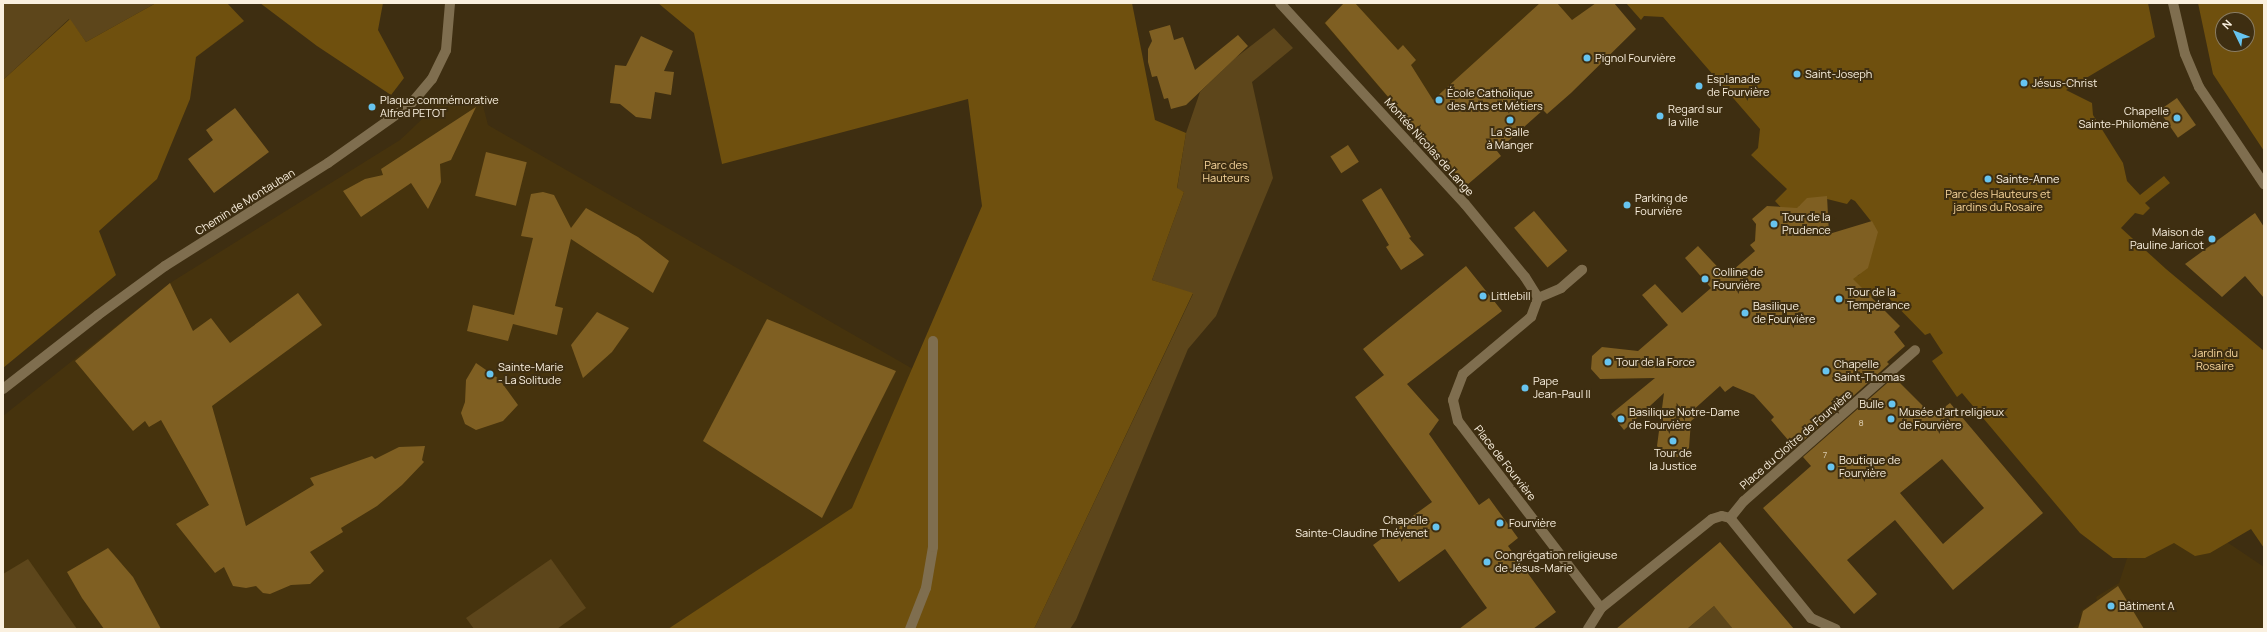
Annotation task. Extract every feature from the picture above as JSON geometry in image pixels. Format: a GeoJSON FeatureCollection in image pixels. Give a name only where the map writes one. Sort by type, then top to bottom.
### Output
{"type":"FeatureCollection","features":[{"type":"Feature","properties":{"kind":"street","name":"Chemin de Montauban"},"geometry":{"type":"LineString","coordinates":[[3,389],[165,266],[347,151],[410,106],[432,79],[446,50],[450,3]]}},
{"type":"Feature","properties":{"kind":"street","name":"Montée Nicolas de Lange"},"geometry":{"type":"LineString","coordinates":[[1280,3],[1465,204],[1525,277],[1538,298]]}},
{"type":"Feature","properties":{"kind":"street"},"geometry":{"type":"LineString","coordinates":[[2173,3],[2185,54],[2198,87],[2264,184]]}},
{"type":"Feature","properties":{"kind":"street"},"geometry":{"type":"LineString","coordinates":[[1538,298],[1561,288],[1582,270]]}},
{"type":"Feature","properties":{"kind":"street","name":"Place de Fourvière"},"geometry":{"type":"LineString","coordinates":[[1538,298],[1531,317],[1463,374],[1452,400],[1458,421],[1601,608]]}},
{"type":"Feature","properties":{"kind":"street"},"geometry":{"type":"LineString","coordinates":[[910,629],[926,588],[934,547],[933,341]]}},
{"type":"Feature","properties":{"kind":"street","name":"Place du Cloître de Fourvière"},"geometry":{"type":"LineString","coordinates":[[1733,522],[1744,501],[1915,350]]}},
{"type":"Feature","properties":{"kind":"street"},"geometry":{"type":"LineString","coordinates":[[1588,629],[1601,608],[1712,519],[1722,516],[1733,522],[1811,618],[1836,629]]}},
{"type":"Feature","properties":{"kind":"shaded area","name":"École Catholique des Arts et Métiers"},"geometry":{"type":"Polygon","coordinates":[[[1344,3],[1596,3],[1433,150],[1324,23],[1344,3]]]}},
{"type":"Feature","properties":{"kind":"shaded area","name":"Sainte-Marie - La Solitude"},"geometry":{"type":"Polygon","coordinates":[[[482,102],[488,125],[946,388],[888,629],[3,629],[3,416],[170,283],[400,140],[436,106],[482,102]]]}},
{"type":"Feature","properties":{"kind":"shaded area"},"geometry":{"type":"Polygon","coordinates":[[[2169,503],[2264,567],[2264,629],[2071,629],[2083,621],[2080,614],[2082,610],[2097,601],[2096,597],[2119,583],[2138,525],[2169,503]]]}},
{"type":"Feature","properties":{"kind":"green space"},"geometry":{"type":"Polygon","coordinates":[[[3,3],[156,3],[86,42],[69,19],[3,80],[3,3]]]}},
{"type":"Feature","properties":{"kind":"green space"},"geometry":{"type":"Polygon","coordinates":[[[156,3],[227,3],[244,21],[196,57],[190,99],[157,179],[99,231],[116,275],[3,368],[3,80],[70,19],[86,42],[156,3]]]}},
{"type":"Feature","properties":{"kind":"green space"},"geometry":{"type":"Polygon","coordinates":[[[260,3],[383,3],[378,30],[404,78],[391,95],[317,46],[260,3]]]}},
{"type":"Feature","properties":{"kind":"green space"},"geometry":{"type":"Polygon","coordinates":[[[658,3],[1132,3],[1155,120],[1186,133],[1177,188],[1184,192],[1152,280],[1193,293],[1034,629],[668,629],[852,508],[982,206],[968,99],[722,164],[694,33],[658,3]]]}},
{"type":"Feature","properties":{"kind":"green space","name":"Parc des Hauteurs et jardins du Rosaire"},"geometry":{"type":"Polygon","coordinates":[[[1626,3],[2148,3],[2155,37],[2066,90],[2092,103],[2093,115],[2123,163],[2127,181],[2140,195],[2164,176],[2170,183],[2145,203],[2150,208],[2143,215],[2135,213],[2121,228],[2166,269],[2264,351],[2264,548],[2251,529],[2210,553],[2195,556],[2174,543],[2145,558],[2113,558],[2080,533],[1962,393],[1957,397],[1932,361],[1943,353],[1930,333],[1925,335],[1882,291],[1876,292],[1865,304],[1844,280],[1859,275],[1874,225],[1855,201],[1851,199],[1847,204],[1827,199],[1800,205],[1792,220],[1775,201],[1787,189],[1751,155],[1758,148],[1760,129],[1663,17],[1644,16],[1641,20],[1626,3]]]}},
{"type":"Feature","properties":{"kind":"green space"},"geometry":{"type":"Polygon","coordinates":[[[2198,3],[2264,3],[2264,151],[2213,74],[2198,3]]]}},
{"type":"Feature","properties":{"kind":"green space","name":"Parc des Hauteurs"},"geometry":{"type":"Polygon","coordinates":[[[1274,28],[1293,48],[1252,82],[1273,178],[1216,316],[1188,349],[1076,620],[1070,629],[1034,629],[1193,294],[1152,280],[1184,192],[1177,189],[1186,133],[1200,92],[1234,59],[1274,28]]]}},
{"type":"Feature","properties":{"kind":"green space"},"geometry":{"type":"Polygon","coordinates":[[[28,559],[77,629],[3,629],[3,574],[28,559]]]}},
{"type":"Feature","properties":{"kind":"green space"},"geometry":{"type":"Polygon","coordinates":[[[551,559],[586,608],[557,629],[474,629],[466,618],[551,559]]]}},
{"type":"Feature","properties":{"kind":"green space"},"geometry":{"type":"Polygon","coordinates":[[[1714,606],[1734,629],[1687,629],[1714,606]]]}},
{"type":"Feature","properties":{"kind":"building"},"geometry":{"type":"Polygon","coordinates":[[[1344,3],[1355,3],[1398,50],[1403,45],[1416,60],[1411,65],[1433,100],[1540,3],[1557,3],[1572,20],[1596,3],[1614,3],[1636,29],[1571,93],[1547,114],[1543,110],[1497,151],[1501,156],[1467,185],[1436,153],[1325,23],[1344,3]]]}},
{"type":"Feature","properties":{"kind":"building"},"geometry":{"type":"Polygon","coordinates":[[[1170,25],[1174,40],[1183,37],[1195,70],[1238,35],[1248,46],[1186,105],[1171,109],[1168,98],[1164,99],[1157,76],[1152,77],[1148,62],[1148,49],[1152,41],[1149,31],[1170,25]]]}},
{"type":"Feature","properties":{"kind":"building"},"geometry":{"type":"Polygon","coordinates":[[[641,36],[673,51],[664,71],[674,72],[671,95],[655,92],[651,119],[636,117],[620,104],[610,103],[615,65],[626,66],[641,36]]]}},
{"type":"Feature","properties":{"kind":"building","name":"Chapelle Sainte-Philomène"},"geometry":{"type":"Polygon","coordinates":[[[2177,98],[2196,125],[2178,138],[2159,111],[2177,98]]]}},
{"type":"Feature","properties":{"kind":"building"},"geometry":{"type":"Polygon","coordinates":[[[476,107],[451,160],[440,164],[441,182],[428,209],[411,183],[361,217],[343,191],[365,179],[383,175],[381,169],[476,107]]]}},
{"type":"Feature","properties":{"kind":"building"},"geometry":{"type":"Polygon","coordinates":[[[235,108],[269,152],[214,193],[188,159],[213,140],[206,130],[235,108]]]}},
{"type":"Feature","properties":{"kind":"building"},"geometry":{"type":"Polygon","coordinates":[[[1348,145],[1359,162],[1341,173],[1330,156],[1348,145]]]}},
{"type":"Feature","properties":{"kind":"building"},"geometry":{"type":"Polygon","coordinates":[[[486,152],[527,162],[516,206],[475,196],[486,152]]]}},
{"type":"Feature","properties":{"kind":"building"},"geometry":{"type":"Polygon","coordinates":[[[1381,188],[1411,237],[1409,238],[1424,255],[1401,270],[1386,247],[1389,245],[1362,200],[1381,188]]]}},
{"type":"Feature","properties":{"kind":"building"},"geometry":{"type":"Polygon","coordinates":[[[543,192],[554,195],[571,228],[586,208],[638,237],[669,261],[653,293],[571,239],[555,306],[563,308],[557,335],[513,324],[508,341],[467,331],[473,305],[514,315],[533,238],[521,236],[531,194],[543,192]]]}},
{"type":"Feature","properties":{"kind":"building"},"geometry":{"type":"Polygon","coordinates":[[[1827,196],[1829,234],[1872,221],[1878,232],[1868,268],[1853,279],[1900,326],[1894,332],[1905,346],[1887,362],[1889,364],[1795,448],[1771,420],[1774,417],[1754,395],[1733,386],[1725,392],[1720,386],[1691,412],[1696,417],[1691,421],[1689,448],[1678,457],[1665,456],[1657,446],[1664,393],[1624,430],[1611,414],[1655,378],[1600,379],[1591,369],[1592,356],[1602,347],[1638,351],[1668,325],[1642,295],[1655,284],[1682,313],[1711,288],[1685,258],[1698,246],[1726,276],[1755,251],[1750,245],[1755,241],[1756,224],[1752,219],[1767,206],[1797,208],[1807,198],[1827,196]]]}},
{"type":"Feature","properties":{"kind":"building"},"geometry":{"type":"Polygon","coordinates":[[[1534,211],[1567,251],[1548,268],[1514,228],[1534,211]]]}},
{"type":"Feature","properties":{"kind":"building"},"geometry":{"type":"Polygon","coordinates":[[[2255,213],[2264,227],[2264,298],[2245,276],[2222,297],[2185,264],[2255,213]]]}},
{"type":"Feature","properties":{"kind":"building"},"geometry":{"type":"Polygon","coordinates":[[[1466,266],[1502,311],[1407,384],[1439,420],[1429,434],[1479,505],[1489,498],[1518,538],[1508,546],[1556,612],[1533,629],[1459,629],[1487,608],[1445,549],[1399,582],[1373,545],[1432,502],[1355,397],[1384,375],[1363,349],[1466,266]]]}},
{"type":"Feature","properties":{"kind":"building"},"geometry":{"type":"Polygon","coordinates":[[[170,283],[193,331],[211,318],[230,343],[298,293],[322,325],[212,406],[246,526],[314,485],[310,478],[372,456],[375,459],[399,447],[425,446],[422,460],[424,462],[402,485],[377,506],[341,528],[343,532],[310,552],[324,571],[310,584],[291,585],[270,594],[263,593],[256,586],[246,588],[233,586],[224,567],[215,573],[176,524],[209,505],[161,420],[149,427],[145,421],[133,431],[75,361],[170,283]]]}},
{"type":"Feature","properties":{"kind":"building"},"geometry":{"type":"Polygon","coordinates":[[[597,312],[629,328],[612,352],[583,378],[571,345],[597,312]]]}},
{"type":"Feature","properties":{"kind":"building"},"geometry":{"type":"Polygon","coordinates":[[[767,319],[896,371],[822,518],[703,441],[767,319]]]}},
{"type":"Feature","properties":{"kind":"building"},"geometry":{"type":"Polygon","coordinates":[[[476,363],[499,379],[518,405],[503,421],[476,430],[465,424],[461,413],[465,402],[466,380],[476,363]]]}},
{"type":"Feature","properties":{"kind":"building"},"geometry":{"type":"Polygon","coordinates":[[[1894,377],[1933,416],[1950,403],[2043,513],[1953,590],[1895,520],[1847,560],[1877,594],[1854,614],[1763,508],[1811,466],[1803,457],[1894,377]],[[1942,459],[1900,493],[1943,544],[1984,508],[1942,459]]]}},
{"type":"Feature","properties":{"kind":"building"},"geometry":{"type":"Polygon","coordinates":[[[1720,542],[1794,629],[1733,629],[1714,606],[1687,629],[1616,629],[1720,542]]]}},
{"type":"Feature","properties":{"kind":"building"},"geometry":{"type":"Polygon","coordinates":[[[108,548],[133,577],[161,629],[104,629],[82,598],[67,572],[108,548]]]}},
{"type":"Feature","properties":{"kind":"building","name":"Bâtiment A"},"geometry":{"type":"Polygon","coordinates":[[[2118,586],[2144,629],[2078,629],[2083,611],[2118,586]]]}},
{"type":"Feature","properties":{"kind":"place","name":"Pignol Fourvière"},"geometry":{"type":"Point","coordinates":[1587,58]}},
{"type":"Feature","properties":{"kind":"place","name":"Saint-Joseph"},"geometry":{"type":"Point","coordinates":[1797,74]}},
{"type":"Feature","properties":{"kind":"place","name":"Jésus-Christ"},"geometry":{"type":"Point","coordinates":[2024,83]}},
{"type":"Feature","properties":{"kind":"place","name":"Esplanade de Fourvière"},"geometry":{"type":"Point","coordinates":[1699,86]}},
{"type":"Feature","properties":{"kind":"place","name":"École Catholique des Arts et Métiers"},"geometry":{"type":"Point","coordinates":[1439,100]}},
{"type":"Feature","properties":{"kind":"place","name":"Plaque commémorative Alfred PETOT"},"geometry":{"type":"Point","coordinates":[372,107]}},
{"type":"Feature","properties":{"kind":"place","name":"Regard sur la ville"},"geometry":{"type":"Point","coordinates":[1660,116]}},
{"type":"Feature","properties":{"kind":"place","name":"Chapelle Sainte-Philomène"},"geometry":{"type":"Point","coordinates":[2177,118]}},
{"type":"Feature","properties":{"kind":"place","name":"La Salle à Manger"},"geometry":{"type":"Point","coordinates":[1510,120]}},
{"type":"Feature","properties":{"kind":"place","name":"Sainte-Anne"},"geometry":{"type":"Point","coordinates":[1988,179]}},
{"type":"Feature","properties":{"kind":"place","name":"Parking de Fourvière"},"geometry":{"type":"Point","coordinates":[1627,205]}},
{"type":"Feature","properties":{"kind":"place","name":"Tour de la Prudence"},"geometry":{"type":"Point","coordinates":[1774,224]}},
{"type":"Feature","properties":{"kind":"place","name":"Maison de Pauline Jaricot"},"geometry":{"type":"Point","coordinates":[2212,239]}},
{"type":"Feature","properties":{"kind":"place","name":"Colline de Fourvière"},"geometry":{"type":"Point","coordinates":[1705,279]}},
{"type":"Feature","properties":{"kind":"place","name":"Littlebill"},"geometry":{"type":"Point","coordinates":[1483,296]}},
{"type":"Feature","properties":{"kind":"place","name":"Tour de la Tempérance"},"geometry":{"type":"Point","coordinates":[1839,299]}},
{"type":"Feature","properties":{"kind":"place","name":"Basilique de Fourvière"},"geometry":{"type":"Point","coordinates":[1745,313]}},
{"type":"Feature","properties":{"kind":"place","name":"Tour de la Force"},"geometry":{"type":"Point","coordinates":[1608,362]}},
{"type":"Feature","properties":{"kind":"place","name":"Chapelle Saint-Thomas"},"geometry":{"type":"Point","coordinates":[1826,371]}},
{"type":"Feature","properties":{"kind":"place","name":"Sainte-Marie - La Solitude"},"geometry":{"type":"Point","coordinates":[490,374]}},
{"type":"Feature","properties":{"kind":"place","name":"Pape Jean-Paul II"},"geometry":{"type":"Point","coordinates":[1525,388]}},
{"type":"Feature","properties":{"kind":"place","name":"Bulle"},"geometry":{"type":"Point","coordinates":[1892,404]}},
{"type":"Feature","properties":{"kind":"place","name":"Basilique Notre-Dame de Fourvière"},"geometry":{"type":"Point","coordinates":[1621,419]}},
{"type":"Feature","properties":{"kind":"place","name":"Musée d'art religieux de Fourvière"},"geometry":{"type":"Point","coordinates":[1891,419]}},
{"type":"Feature","properties":{"kind":"place","name":"Tour de la Justice"},"geometry":{"type":"Point","coordinates":[1673,441]}},
{"type":"Feature","properties":{"kind":"place","name":"Boutique de Fourvière"},"geometry":{"type":"Point","coordinates":[1831,467]}},
{"type":"Feature","properties":{"kind":"place","name":"Fourvière"},"geometry":{"type":"Point","coordinates":[1500,523]}},
{"type":"Feature","properties":{"kind":"place","name":"Chapelle Sainte-Claudine Thévenet"},"geometry":{"type":"Point","coordinates":[1436,527]}},
{"type":"Feature","properties":{"kind":"place","name":"Congrégation religieuse de Jésus-Marie"},"geometry":{"type":"Point","coordinates":[1487,562]}},
{"type":"Feature","properties":{"kind":"place","name":"Bâtiment A"},"geometry":{"type":"Point","coordinates":[2111,606]}},
{"type":"Feature","properties":{"kind":"park label","name":"Jardin du Rosaire"},"geometry":{"type":"Point","coordinates":[2215,360]}}]}
